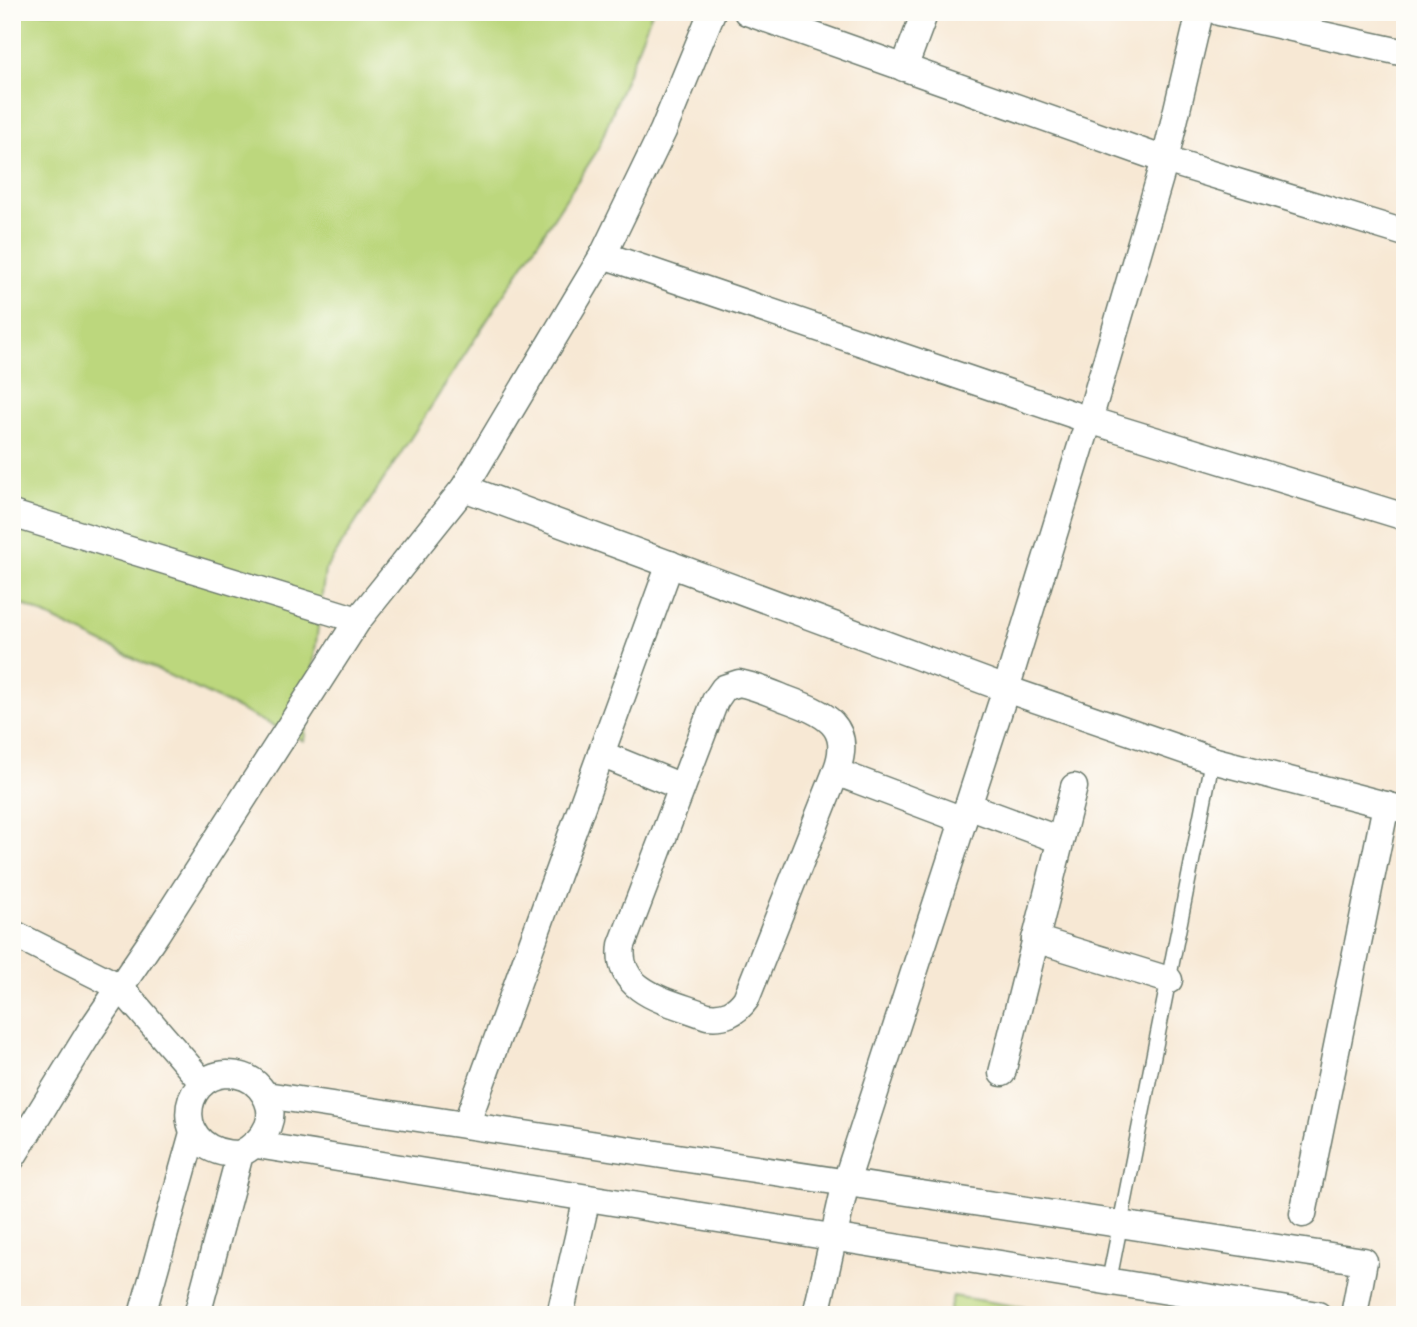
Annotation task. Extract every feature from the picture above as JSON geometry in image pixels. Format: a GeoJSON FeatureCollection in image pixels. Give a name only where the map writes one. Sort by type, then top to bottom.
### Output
{"type":"FeatureCollection","features":[{"type":"Feature","properties":{"kind":"street"},"geometry":{"type":"LineString","coordinates":[[12,1157],[358,620],[464,488],[603,255],[663,131],[712,12]]}},
{"type":"Feature","properties":{"kind":"street"},"geometry":{"type":"LineString","coordinates":[[747,12],[1166,160],[1405,233]]}},
{"type":"Feature","properties":{"kind":"street"},"geometry":{"type":"LineString","coordinates":[[904,68],[925,12]]}},
{"type":"Feature","properties":{"kind":"street"},"geometry":{"type":"LineString","coordinates":[[816,1315],[846,1182],[1006,689],[1166,160],[1200,12]]}},
{"type":"Feature","properties":{"kind":"street"},"geometry":{"type":"LineString","coordinates":[[1219,12],[1405,53]]}},
{"type":"Feature","properties":{"kind":"street"},"geometry":{"type":"LineString","coordinates":[[603,255],[1089,420],[1405,517]]}},
{"type":"Feature","properties":{"kind":"street"},"geometry":{"type":"LineString","coordinates":[[464,488],[1006,689],[1212,760],[1395,807],[1303,1214]]}},
{"type":"Feature","properties":{"kind":"street"},"geometry":{"type":"LineString","coordinates":[[12,514],[358,620]]}},
{"type":"Feature","properties":{"kind":"street"},"geometry":{"type":"LineString","coordinates":[[466,1125],[670,564]]}},
{"type":"Feature","properties":{"kind":"street"},"geometry":{"type":"LineString","coordinates":[[739,683],[819,711],[834,724],[841,742],[842,752],[836,772],[746,999],[733,1013],[716,1017],[638,988],[622,965],[622,946],[682,787],[715,701],[724,688],[739,683]]}},
{"type":"Feature","properties":{"kind":"street"},"geometry":{"type":"LineString","coordinates":[[601,754],[682,787]]}},
{"type":"Feature","properties":{"kind":"street"},"geometry":{"type":"LineString","coordinates":[[836,772],[1060,840]]}},
{"type":"Feature","properties":{"kind":"street"},"geometry":{"type":"LineString","coordinates":[[1002,1073],[1074,788]]}},
{"type":"Feature","properties":{"kind":"street"},"geometry":{"type":"LineString","coordinates":[[12,933],[120,987],[203,1083]]}},
{"type":"Feature","properties":{"kind":"street"},"geometry":{"type":"LineString","coordinates":[[1035,939],[1169,980]]}},
{"type":"Feature","properties":{"kind":"street"},"geometry":{"type":"LineString","coordinates":[[197,1315],[248,1149],[268,1130],[271,1112],[266,1095],[254,1081],[237,1074],[219,1074],[203,1083],[192,1097],[189,1115],[194,1133],[206,1147],[223,1154],[248,1149],[587,1198],[1318,1315]]}},
{"type":"Feature","properties":{"kind":"street"},"geometry":{"type":"LineString","coordinates":[[266,1095],[1364,1261],[1354,1315]]}},
{"type":"Feature","properties":{"kind":"street"},"geometry":{"type":"LineString","coordinates":[[142,1315],[194,1133]]}},
{"type":"Feature","properties":{"kind":"street"},"geometry":{"type":"LineString","coordinates":[[560,1315],[587,1198]]}},
{"type":"Feature","properties":{"kind":"lane"},"geometry":{"type":"LineString","coordinates":[[1109,1281],[1212,760]]}},
{"type":"Feature","properties":{"kind":"green space"},"geometry":{"type":"Polygon","coordinates":[[[12,12],[652,12],[597,151],[325,570],[304,741],[12,599],[12,12]]]}},
{"type":"Feature","properties":{"kind":"green space"},"geometry":{"type":"Polygon","coordinates":[[[953,1296],[1071,1315],[948,1315],[953,1296]]]}}]}
